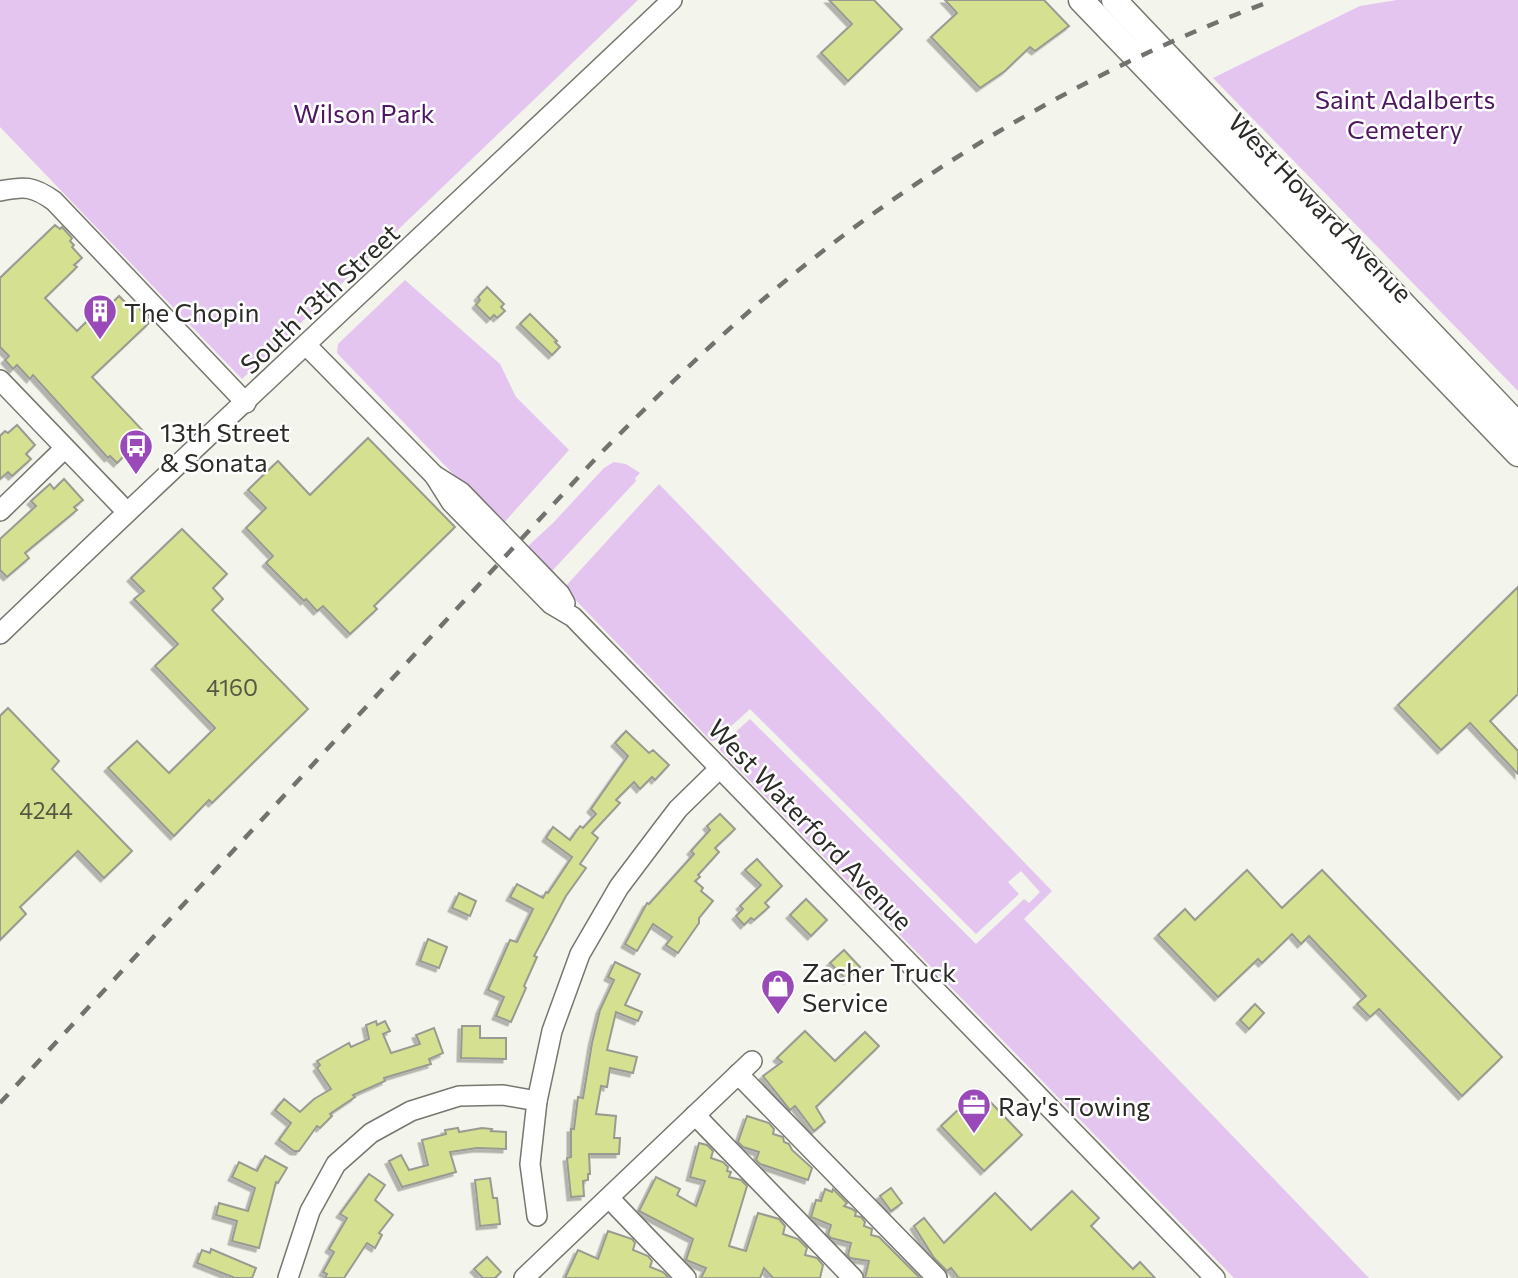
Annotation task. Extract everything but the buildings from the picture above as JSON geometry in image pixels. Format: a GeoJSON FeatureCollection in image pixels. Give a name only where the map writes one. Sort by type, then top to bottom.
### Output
{"type":"FeatureCollection","features":[{"type":"Feature","properties":{"kind":"main road","name":"West Howard Avenue"},"geometry":{"type":"LineString","coordinates":[[1081,0],[1518,454]]}},
{"type":"Feature","properties":{"kind":"main road","name":"West Howard Avenue"},"geometry":{"type":"LineString","coordinates":[[1114,0],[1518,425]]}},
{"type":"Feature","properties":{"kind":"street","name":"South 13th Street"},"geometry":{"type":"LineString","coordinates":[[0,634],[673,0]]}},
{"type":"Feature","properties":{"kind":"street"},"geometry":{"type":"LineString","coordinates":[[0,191],[19,187],[37,189],[54,201],[246,403]]}},
{"type":"Feature","properties":{"kind":"street","name":"West Waterford Avenue"},"geometry":{"type":"LineString","coordinates":[[306,345],[434,475],[461,492],[554,587],[573,617],[1215,1278]]}},
{"type":"Feature","properties":{"kind":"street"},"geometry":{"type":"LineString","coordinates":[[0,380],[127,512]]}},
{"type":"Feature","properties":{"kind":"street"},"geometry":{"type":"LineString","coordinates":[[0,511],[65,448]]}},
{"type":"Feature","properties":{"kind":"street"},"geometry":{"type":"LineString","coordinates":[[537,1216],[530,1164],[537,1101],[552,1031],[580,954],[619,887],[678,809],[720,768]]}},
{"type":"Feature","properties":{"kind":"street"},"geometry":{"type":"LineString","coordinates":[[526,1277],[746,1068],[937,1278]]}},
{"type":"Feature","properties":{"kind":"street"},"geometry":{"type":"LineString","coordinates":[[288,1278],[310,1211],[336,1164],[371,1133],[411,1111],[459,1096],[503,1095],[537,1101]]}},
{"type":"Feature","properties":{"kind":"street"},"geometry":{"type":"LineString","coordinates":[[695,1115],[853,1278]]}},
{"type":"Feature","properties":{"kind":"street"},"geometry":{"type":"LineString","coordinates":[[609,1198],[686,1278]]}},
{"type":"Feature","properties":{"kind":"green space","name":"Wilson Park"},"geometry":{"type":"Polygon","coordinates":[[[0,0],[638,0],[242,379],[0,127],[0,0]]]}},
{"type":"Feature","properties":{"kind":"green space","name":"Saint Adalberts Cemetery"},"geometry":{"type":"Polygon","coordinates":[[[1397,0],[1518,0],[1518,391],[1213,78],[1360,6],[1397,0]]]}},
{"type":"Feature","properties":{"kind":"green space"},"geometry":{"type":"Polygon","coordinates":[[[405,280],[500,364],[516,397],[569,450],[502,525],[337,353],[338,344],[405,280]]]}},
{"type":"Feature","properties":{"kind":"green space"},"geometry":{"type":"Polygon","coordinates":[[[614,462],[626,464],[640,473],[635,478],[636,481],[552,571],[548,572],[525,549],[604,468],[614,462]]]}},
{"type":"Feature","properties":{"kind":"green space"},"geometry":{"type":"Polygon","coordinates":[[[659,484],[1052,891],[1024,919],[1369,1278],[1234,1278],[720,750],[721,745],[750,719],[976,944],[1024,899],[1029,903],[1040,892],[1021,871],[1008,882],[1019,894],[976,934],[750,709],[716,740],[711,741],[564,588],[659,484]]]}},
{"type":"Feature","properties":{"kind":"railway"},"geometry":{"type":"LineString","coordinates":[[0,1103],[598,456],[718,339],[760,302],[878,210],[1004,128],[1136,58],[1204,27],[1274,0]]}},
{"type":"Feature","properties":{"kind":"place","name":"The Chopin"},"geometry":{"type":"Point","coordinates":[100,341]}},
{"type":"Feature","properties":{"kind":"place","name":"13th Street & Sonata"},"geometry":{"type":"Point","coordinates":[136,476]}},
{"type":"Feature","properties":{"kind":"place","name":"Zacher Truck Service"},"geometry":{"type":"Point","coordinates":[778,1016]}},
{"type":"Feature","properties":{"kind":"place","name":"Ray's Towing"},"geometry":{"type":"Point","coordinates":[974,1135]}}]}
